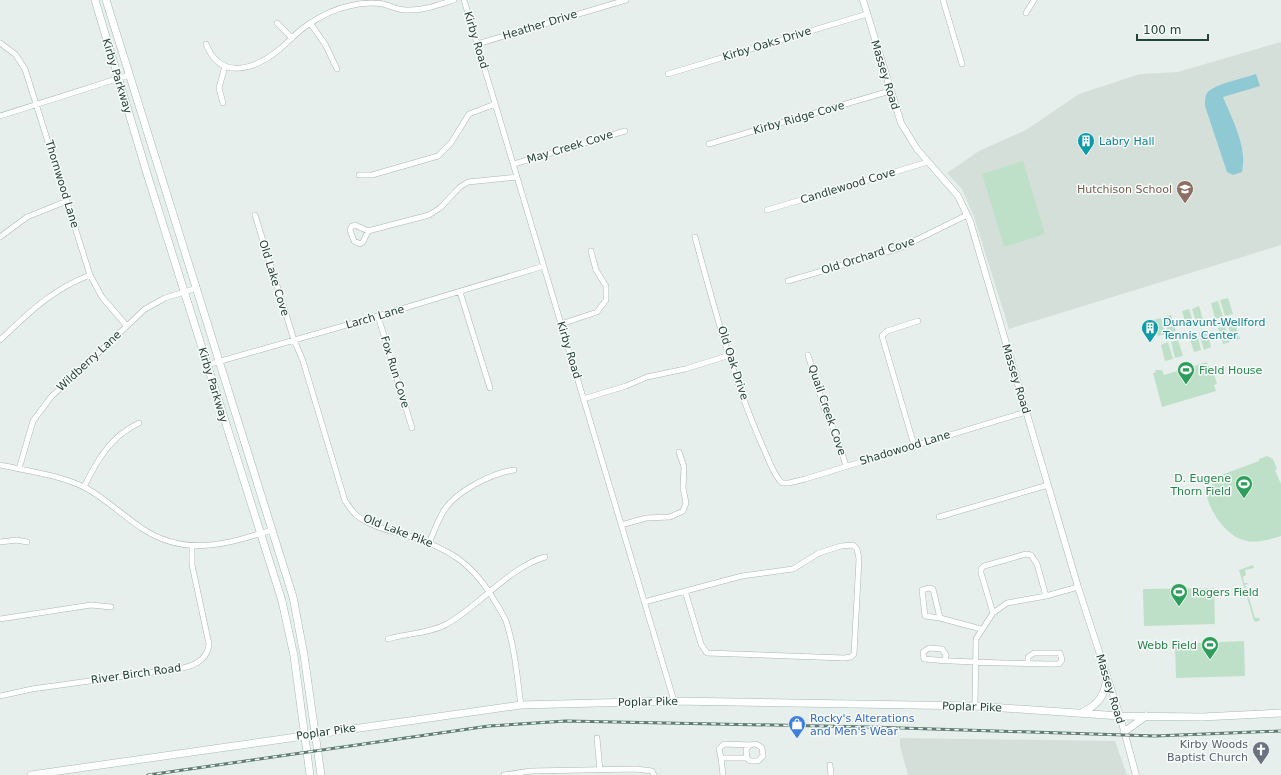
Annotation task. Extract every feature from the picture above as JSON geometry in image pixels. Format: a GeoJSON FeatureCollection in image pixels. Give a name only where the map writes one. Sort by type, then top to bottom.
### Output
{"type":"FeatureCollection","features":[{"type":"Feature","properties":{"kind":"main road","name":"Kirby Parkway"},"geometry":{"type":"LineString","coordinates":[[95,0],[184,292],[288,623],[310,775]]}},
{"type":"Feature","properties":{"kind":"main road","name":"Kirby Parkway"},"geometry":{"type":"LineString","coordinates":[[106,0],[220,361],[272,530],[298,621],[321,775]]}},
{"type":"Feature","properties":{"kind":"main road"},"geometry":{"type":"LineString","coordinates":[[1082,712],[1094,706],[1103,696],[1107,677]]}},
{"type":"Feature","properties":{"kind":"main road","name":"Poplar Pike"},"geometry":{"type":"LineString","coordinates":[[31,775],[521,705],[674,701],[975,706],[1082,712],[1120,716],[1202,717],[1281,713]]}},
{"type":"Feature","properties":{"kind":"main road"},"geometry":{"type":"LineString","coordinates":[[1124,732],[1146,716]]}},
{"type":"Feature","properties":{"kind":"street"},"geometry":{"type":"LineString","coordinates":[[206,44],[213,58],[225,66],[241,68],[258,63],[276,52],[310,23],[335,10],[355,4],[377,3],[400,9],[412,10],[454,0]]}},
{"type":"Feature","properties":{"kind":"street","name":"Kirby Road"},"geometry":{"type":"LineString","coordinates":[[464,0],[674,701]]}},
{"type":"Feature","properties":{"kind":"street","name":"Heather Drive"},"geometry":{"type":"LineString","coordinates":[[477,44],[626,0]]}},
{"type":"Feature","properties":{"kind":"street","name":"Massey Road"},"geometry":{"type":"LineString","coordinates":[[863,0],[890,91],[905,132],[928,162],[952,189],[967,215],[1078,587],[1120,716],[1136,775]]}},
{"type":"Feature","properties":{"kind":"street"},"geometry":{"type":"LineString","coordinates":[[943,0],[962,64]]}},
{"type":"Feature","properties":{"kind":"street"},"geometry":{"type":"LineString","coordinates":[[1026,13],[1034,0]]}},
{"type":"Feature","properties":{"kind":"street","name":"Kirby Oaks Drive"},"geometry":{"type":"LineString","coordinates":[[668,74],[867,14]]}},
{"type":"Feature","properties":{"kind":"street"},"geometry":{"type":"LineString","coordinates":[[277,23],[292,38]]}},
{"type":"Feature","properties":{"kind":"street"},"geometry":{"type":"LineString","coordinates":[[310,23],[324,44],[337,69]]}},
{"type":"Feature","properties":{"kind":"street","name":"Thornwood Lane"},"geometry":{"type":"LineString","coordinates":[[0,43],[11,50],[22,63],[90,275],[102,297],[126,325]]}},
{"type":"Feature","properties":{"kind":"street"},"geometry":{"type":"LineString","coordinates":[[223,103],[219,88],[225,66]]}},
{"type":"Feature","properties":{"kind":"street"},"geometry":{"type":"LineString","coordinates":[[0,116],[36,103],[129,75]]}},
{"type":"Feature","properties":{"kind":"street","name":"Kirby Ridge Cove"},"geometry":{"type":"LineString","coordinates":[[708,144],[890,91]]}},
{"type":"Feature","properties":{"kind":"street"},"geometry":{"type":"LineString","coordinates":[[359,175],[372,176],[438,156],[447,149],[469,114],[495,104]]}},
{"type":"Feature","properties":{"kind":"street","name":"May Creek Cove"},"geometry":{"type":"LineString","coordinates":[[514,164],[626,130]]}},
{"type":"Feature","properties":{"kind":"street","name":"Candlewood Cove"},"geometry":{"type":"LineString","coordinates":[[767,210],[928,162]]}},
{"type":"Feature","properties":{"kind":"street"},"geometry":{"type":"LineString","coordinates":[[368,231],[429,215],[440,208],[460,187],[468,182],[517,177]]}},
{"type":"Feature","properties":{"kind":"street"},"geometry":{"type":"LineString","coordinates":[[0,237],[27,217],[67,201]]}},
{"type":"Feature","properties":{"kind":"street","name":"Old Lake Cove"},"geometry":{"type":"LineString","coordinates":[[255,215],[294,340]]}},
{"type":"Feature","properties":{"kind":"street","name":"Old Orchard Cove"},"geometry":{"type":"LineString","coordinates":[[788,282],[900,248],[967,215]]}},
{"type":"Feature","properties":{"kind":"street","name":"Old Oak Drive"},"geometry":{"type":"LineString","coordinates":[[695,237],[730,355],[754,425],[775,473],[783,484]]}},
{"type":"Feature","properties":{"kind":"street"},"geometry":{"type":"LineString","coordinates":[[561,324],[597,312],[606,300],[606,286],[596,270],[591,251]]}},
{"type":"Feature","properties":{"kind":"street","name":"Larch Lane"},"geometry":{"type":"LineString","coordinates":[[207,365],[460,292],[544,266]]}},
{"type":"Feature","properties":{"kind":"street"},"geometry":{"type":"LineString","coordinates":[[0,340],[48,296],[64,286],[90,275]]}},
{"type":"Feature","properties":{"kind":"street","name":"Wildberry Lane"},"geometry":{"type":"LineString","coordinates":[[19,469],[28,433],[39,410],[50,397],[126,325],[152,305],[197,288]]}},
{"type":"Feature","properties":{"kind":"street"},"geometry":{"type":"LineString","coordinates":[[460,292],[490,388]]}},
{"type":"Feature","properties":{"kind":"street","name":"Fox Run Cove"},"geometry":{"type":"LineString","coordinates":[[378,316],[412,428]]}},
{"type":"Feature","properties":{"kind":"street"},"geometry":{"type":"LineString","coordinates":[[914,445],[882,336],[887,331],[918,321]]}},
{"type":"Feature","properties":{"kind":"street","name":"Old Lake Pike"},"geometry":{"type":"LineString","coordinates":[[294,340],[303,361],[345,500],[356,514],[372,524],[429,543],[453,554],[465,563],[490,592],[506,620],[511,638],[521,705]]}},
{"type":"Feature","properties":{"kind":"street"},"geometry":{"type":"LineString","coordinates":[[583,399],[626,386],[647,377],[685,369],[730,355]]}},
{"type":"Feature","properties":{"kind":"street","name":"Quail Creek Cove"},"geometry":{"type":"LineString","coordinates":[[808,355],[822,401],[837,437],[846,466]]}},
{"type":"Feature","properties":{"kind":"street","name":"Shadowood Lane"},"geometry":{"type":"LineString","coordinates":[[783,484],[1026,412]]}},
{"type":"Feature","properties":{"kind":"street"},"geometry":{"type":"LineString","coordinates":[[84,487],[94,466],[110,444],[123,431],[139,423]]}},
{"type":"Feature","properties":{"kind":"street"},"geometry":{"type":"LineString","coordinates":[[621,525],[646,518],[670,517],[683,511],[686,503],[683,488],[684,467],[679,452]]}},
{"type":"Feature","properties":{"kind":"street"},"geometry":{"type":"LineString","coordinates":[[0,465],[84,487],[148,532],[168,540],[192,546],[223,545],[272,530]]}},
{"type":"Feature","properties":{"kind":"street"},"geometry":{"type":"LineString","coordinates":[[429,543],[442,514],[455,498],[490,477],[499,473],[514,470]]}},
{"type":"Feature","properties":{"kind":"street"},"geometry":{"type":"LineString","coordinates":[[939,517],[1048,485]]}},
{"type":"Feature","properties":{"kind":"street"},"geometry":{"type":"LineString","coordinates":[[0,542],[17,540],[27,542]]}},
{"type":"Feature","properties":{"kind":"street","name":"River Birch Road"},"geometry":{"type":"LineString","coordinates":[[0,696],[32,689],[188,667],[199,662],[207,653],[209,644],[194,571],[192,546]]}},
{"type":"Feature","properties":{"kind":"street"},"geometry":{"type":"LineString","coordinates":[[644,602],[742,576],[793,569],[819,553],[845,546],[855,546],[859,559],[855,647],[852,657],[734,655],[706,652],[701,644],[686,591]]}},
{"type":"Feature","properties":{"kind":"street"},"geometry":{"type":"LineString","coordinates":[[993,613],[981,573],[981,569],[984,566],[1026,554],[1031,555],[1037,564],[1046,596]]}},
{"type":"Feature","properties":{"kind":"street"},"geometry":{"type":"LineString","coordinates":[[388,639],[423,633],[439,628],[458,617],[527,564],[545,557]]}},
{"type":"Feature","properties":{"kind":"street"},"geometry":{"type":"LineString","coordinates":[[975,706],[976,639],[981,629],[993,613],[1007,603],[1046,596],[1078,587]]}},
{"type":"Feature","properties":{"kind":"street"},"geometry":{"type":"LineString","coordinates":[[940,618],[933,589],[929,588],[922,590],[925,616],[940,618],[981,629]]}},
{"type":"Feature","properties":{"kind":"street"},"geometry":{"type":"LineString","coordinates":[[0,618],[91,605],[112,607]]}},
{"type":"Feature","properties":{"kind":"street"},"geometry":{"type":"LineString","coordinates":[[945,661],[1028,664],[1059,664],[1062,657],[1060,653],[1034,653],[1028,657],[1028,664]]}},
{"type":"Feature","properties":{"kind":"street"},"geometry":{"type":"LineString","coordinates":[[597,738],[600,770]]}},
{"type":"Feature","properties":{"kind":"street"},"geometry":{"type":"LineString","coordinates":[[721,758],[747,758],[754,762],[761,759],[764,752],[759,745],[724,744],[719,749],[723,775]]}},
{"type":"Feature","properties":{"kind":"street"},"geometry":{"type":"LineString","coordinates":[[747,758],[746,750],[751,745]]}},
{"type":"Feature","properties":{"kind":"street"},"geometry":{"type":"LineString","coordinates":[[830,765],[831,775]]}},
{"type":"Feature","properties":{"kind":"street"},"geometry":{"type":"LineString","coordinates":[[504,775],[600,770],[653,773]]}},
{"type":"Feature","properties":{"kind":"shaded area"},"geometry":{"type":"Polygon","coordinates":[[[1281,42],[1281,245],[1009,329],[974,217],[962,189],[947,173],[979,151],[1026,130],[1079,94],[1140,74],[1178,72],[1281,42]]]}},
{"type":"Feature","properties":{"kind":"shaded area"},"geometry":{"type":"Polygon","coordinates":[[[900,738],[1115,741],[1127,775],[908,775],[900,746],[900,738]]]}},
{"type":"Feature","properties":{"kind":"green space"},"geometry":{"type":"Polygon","coordinates":[[[1023,161],[1045,234],[1004,247],[982,174],[1023,161]]]}},
{"type":"Feature","properties":{"kind":"green space"},"geometry":{"type":"Polygon","coordinates":[[[1228,298],[1233,314],[1225,316],[1220,300],[1228,298]]]}},
{"type":"Feature","properties":{"kind":"green space"},"geometry":{"type":"Polygon","coordinates":[[[1218,301],[1223,317],[1215,319],[1211,303],[1218,301]]]}},
{"type":"Feature","properties":{"kind":"green space"},"geometry":{"type":"Polygon","coordinates":[[[1199,306],[1204,323],[1197,325],[1192,309],[1199,306]]]}},
{"type":"Feature","properties":{"kind":"green space"},"geometry":{"type":"Polygon","coordinates":[[[1189,309],[1194,325],[1187,328],[1182,311],[1189,309]]]}},
{"type":"Feature","properties":{"kind":"green space"},"geometry":{"type":"Polygon","coordinates":[[[1171,315],[1176,331],[1168,333],[1163,317],[1171,315]]]}},
{"type":"Feature","properties":{"kind":"green space"},"geometry":{"type":"Polygon","coordinates":[[[1161,318],[1166,334],[1158,336],[1153,320],[1161,318]]]}},
{"type":"Feature","properties":{"kind":"green space"},"geometry":{"type":"Polygon","coordinates":[[[1235,323],[1240,339],[1232,341],[1228,325],[1235,323]]]}},
{"type":"Feature","properties":{"kind":"green space"},"geometry":{"type":"Polygon","coordinates":[[[1225,326],[1230,342],[1223,344],[1218,328],[1225,326]]]}},
{"type":"Feature","properties":{"kind":"green space"},"geometry":{"type":"Polygon","coordinates":[[[1207,331],[1211,347],[1204,350],[1199,333],[1207,331]]]}},
{"type":"Feature","properties":{"kind":"green space"},"geometry":{"type":"Polygon","coordinates":[[[1197,334],[1201,350],[1194,352],[1189,336],[1197,334]]]}},
{"type":"Feature","properties":{"kind":"green space"},"geometry":{"type":"Polygon","coordinates":[[[1178,340],[1183,356],[1175,358],[1171,342],[1178,340]]]}},
{"type":"Feature","properties":{"kind":"green space"},"geometry":{"type":"Polygon","coordinates":[[[1168,342],[1173,359],[1165,361],[1161,345],[1168,342]]]}},
{"type":"Feature","properties":{"kind":"green space","name":"Field House"},"geometry":{"type":"Polygon","coordinates":[[[1207,362],[1209,368],[1212,367],[1217,384],[1214,385],[1216,391],[1162,407],[1153,373],[1156,372],[1155,370],[1162,370],[1164,375],[1207,362]]]}},
{"type":"Feature","properties":{"kind":"green space","name":"D. Eugene Thorn Field"},"geometry":{"type":"Polygon","coordinates":[[[1267,456],[1273,459],[1277,469],[1275,470],[1281,484],[1281,536],[1259,541],[1247,541],[1231,534],[1218,520],[1209,504],[1205,487],[1223,480],[1224,474],[1259,461],[1259,459],[1267,456]]]}},
{"type":"Feature","properties":{"kind":"green space"},"geometry":{"type":"Polygon","coordinates":[[[1253,565],[1254,568],[1245,570],[1246,575],[1243,577],[1244,583],[1249,583],[1245,585],[1255,618],[1259,618],[1260,620],[1256,622],[1254,621],[1239,570],[1253,565]]]}},
{"type":"Feature","properties":{"kind":"green space","name":"Rogers Field"},"geometry":{"type":"Polygon","coordinates":[[[1214,588],[1215,624],[1144,626],[1143,589],[1214,588]]]}},
{"type":"Feature","properties":{"kind":"green space","name":"Webb Field"},"geometry":{"type":"Polygon","coordinates":[[[1244,641],[1245,676],[1176,678],[1175,644],[1244,641]]]}},
{"type":"Feature","properties":{"kind":"water"},"geometry":{"type":"Polygon","coordinates":[[[1256,74],[1260,86],[1223,97],[1235,124],[1243,153],[1242,172],[1233,175],[1227,172],[1205,106],[1205,97],[1207,93],[1216,87],[1256,74]]]}},
{"type":"Feature","properties":{"kind":"railway"},"geometry":{"type":"LineString","coordinates":[[148,775],[489,726],[566,721],[870,727],[1155,736],[1281,731]]}},
{"type":"Feature","properties":{"kind":"place","name":"Labry Hall"},"geometry":{"type":"Point","coordinates":[1086,156]}},
{"type":"Feature","properties":{"kind":"place","name":"Hutchison School"},"geometry":{"type":"Point","coordinates":[1185,204]}},
{"type":"Feature","properties":{"kind":"place","name":"Dunavunt-Wellford Tennis Center"},"geometry":{"type":"Point","coordinates":[1150,343]}},
{"type":"Feature","properties":{"kind":"place","name":"Field House"},"geometry":{"type":"Point","coordinates":[1186,385]}},
{"type":"Feature","properties":{"kind":"place","name":"D. Eugene Thorn Field"},"geometry":{"type":"Point","coordinates":[1244,499]}},
{"type":"Feature","properties":{"kind":"place","name":"Rogers Field"},"geometry":{"type":"Point","coordinates":[1179,607]}},
{"type":"Feature","properties":{"kind":"place","name":"Webb Field"},"geometry":{"type":"Point","coordinates":[1210,660]}},
{"type":"Feature","properties":{"kind":"place","name":"Rocky's Alterations and Men's Wear"},"geometry":{"type":"Point","coordinates":[797,739]}},
{"type":"Feature","properties":{"kind":"place","name":"Kirby Woods Baptist Church"},"geometry":{"type":"Point","coordinates":[1261,765]}}]}
